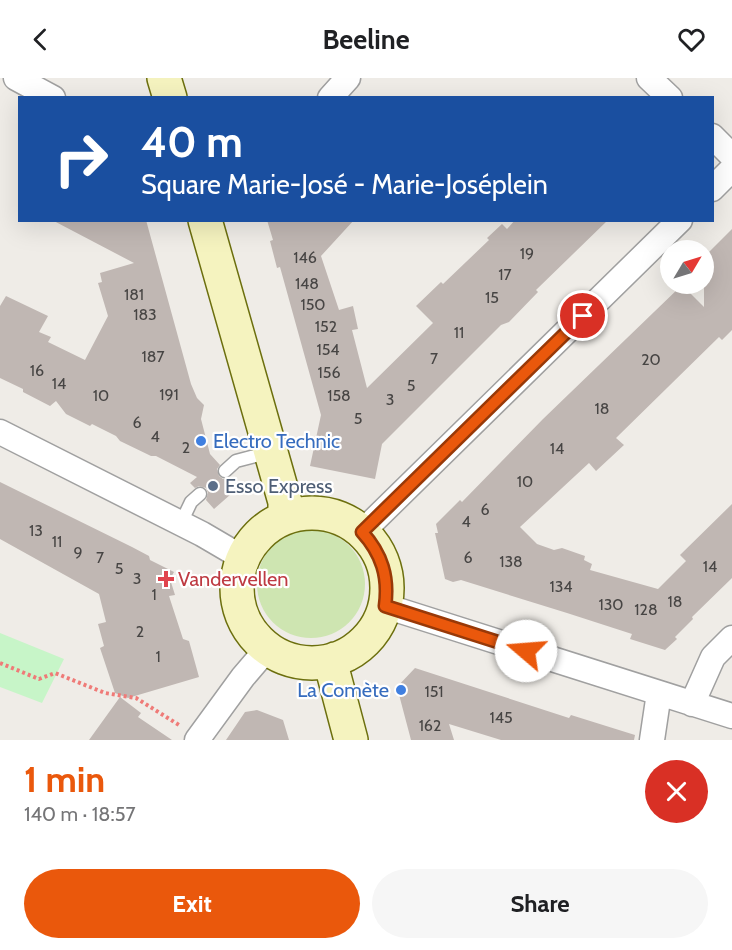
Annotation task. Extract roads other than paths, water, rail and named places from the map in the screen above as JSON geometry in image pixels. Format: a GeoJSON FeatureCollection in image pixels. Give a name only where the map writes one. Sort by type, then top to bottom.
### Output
{"type":"FeatureCollection","features":[{"type":"Feature","properties":{"kind":"street"},"geometry":{"type":"LineString","coordinates":[[16,78],[49,96]]}},
{"type":"Feature","properties":{"kind":"street"},"geometry":{"type":"LineString","coordinates":[[164,78],[169,96]]}},
{"type":"Feature","properties":{"kind":"street"},"geometry":{"type":"LineString","coordinates":[[332,96],[348,78]]}},
{"type":"Feature","properties":{"kind":"street"},"geometry":{"type":"LineString","coordinates":[[649,78],[668,96]]}},
{"type":"Feature","properties":{"kind":"street"},"geometry":{"type":"LineString","coordinates":[[714,138],[732,156]]}},
{"type":"Feature","properties":{"kind":"street"},"geometry":{"type":"LineString","coordinates":[[714,187],[732,170]]}},
{"type":"Feature","properties":{"kind":"street"},"geometry":{"type":"LineString","coordinates":[[206,222],[285,502],[285,517]]}},
{"type":"Feature","properties":{"kind":"street"},"geometry":{"type":"LineString","coordinates":[[362,532],[678,222]]}},
{"type":"Feature","properties":{"kind":"street"},"geometry":{"type":"LineString","coordinates":[[0,432],[181,523],[243,558]]}},
{"type":"Feature","properties":{"kind":"street"},"geometry":{"type":"LineString","coordinates":[[317,513],[342,520],[362,532],[378,553],[385,570],[387,593],[385,606],[371,634],[354,650],[335,659],[313,663],[284,658],[267,649],[248,628],[239,605],[237,588],[238,573],[243,558],[255,539],[269,526],[285,517],[317,513]]}},
{"type":"Feature","properties":{"kind":"street"},"geometry":{"type":"LineString","coordinates":[[385,606],[732,716]]}},
{"type":"Feature","properties":{"kind":"street"},"geometry":{"type":"LineString","coordinates":[[692,704],[713,657],[732,638]]}},
{"type":"Feature","properties":{"kind":"street"},"geometry":{"type":"LineString","coordinates":[[190,734],[267,649]]}},
{"type":"Feature","properties":{"kind":"street"},"geometry":{"type":"LineString","coordinates":[[335,659],[332,668],[351,740]]}},
{"type":"Feature","properties":{"kind":"street"},"geometry":{"type":"LineString","coordinates":[[652,740],[659,693]]}},
{"type":"Feature","properties":{"kind":"lane"},"geometry":{"type":"LineString","coordinates":[[225,471],[236,462],[271,452]]}},
{"type":"Feature","properties":{"kind":"lane"},"geometry":{"type":"LineString","coordinates":[[181,523],[191,502],[200,494]]}},
{"type":"Feature","properties":{"kind":"place","name":"Electro Technic"},"geometry":{"type":"Point","coordinates":[201,441]}},
{"type":"Feature","properties":{"kind":"place","name":"Esso Express"},"geometry":{"type":"Point","coordinates":[213,486]}},
{"type":"Feature","properties":{"kind":"place","name":"Vandervellen"},"geometry":{"type":"Point","coordinates":[166,579]}},
{"type":"Feature","properties":{"kind":"place","name":"La Comète"},"geometry":{"type":"Point","coordinates":[401,690]}}]}
